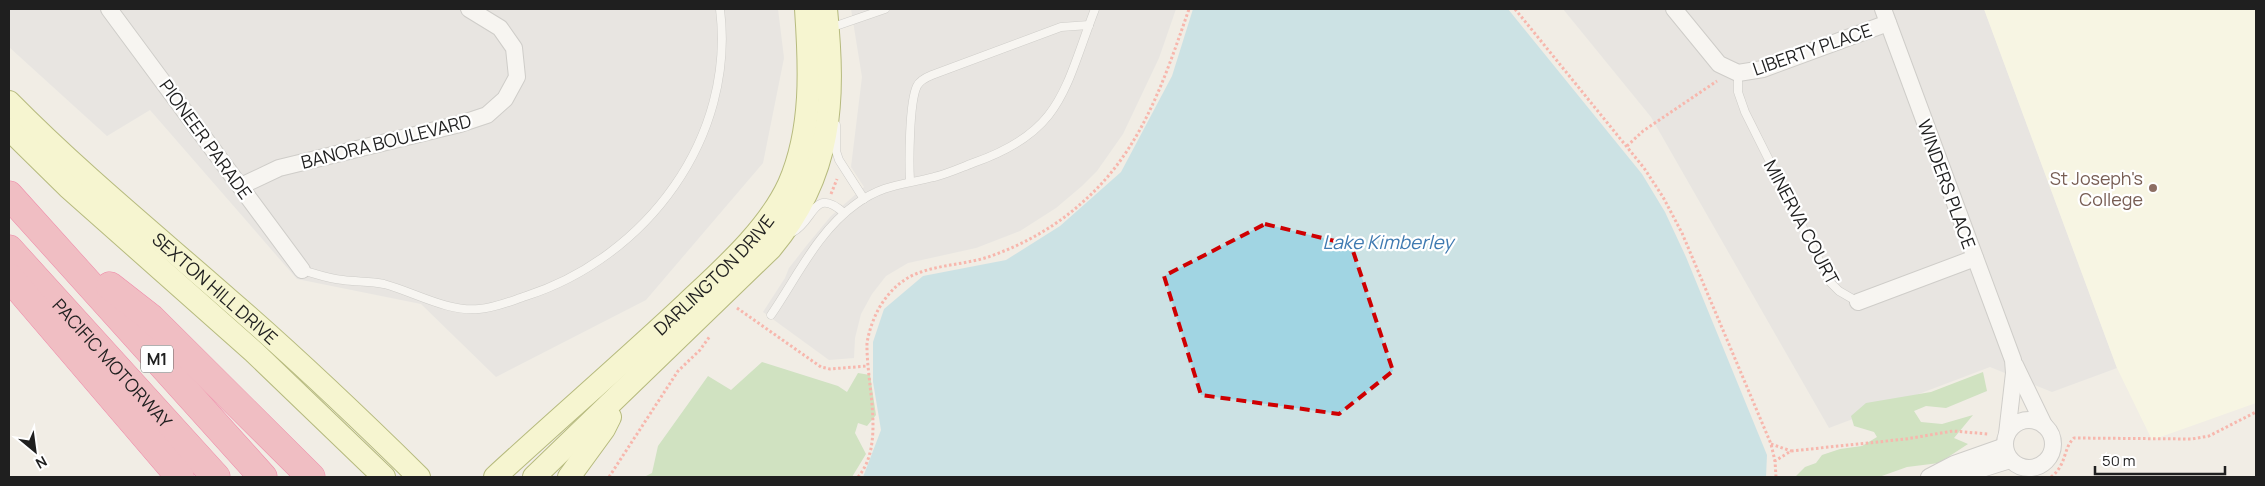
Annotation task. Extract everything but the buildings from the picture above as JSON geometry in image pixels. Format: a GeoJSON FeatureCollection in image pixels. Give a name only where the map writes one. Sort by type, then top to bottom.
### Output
{"type":"FeatureCollection","features":[{"type":"Feature","properties":{"kind":"highway","name":"PACIFIC MOTORWAY"},"geometry":{"type":"LineString","coordinates":[[9,195],[52,240],[263,477]]}},
{"type":"Feature","properties":{"kind":"highway"},"geometry":{"type":"LineString","coordinates":[[52,240],[151,318],[311,477]]}},
{"type":"Feature","properties":{"kind":"highway","name":"PACIFIC MOTORWAY"},"geometry":{"type":"LineString","coordinates":[[9,249],[216,477]]}},
{"type":"Feature","properties":{"kind":"highway"},"geometry":{"type":"LineString","coordinates":[[9,277],[180,477]]}},
{"type":"Feature","properties":{"kind":"street","name":"PIONEER PARADE"},"geometry":{"type":"LineString","coordinates":[[109,9],[302,270]]}},
{"type":"Feature","properties":{"kind":"street","name":"BANORA BOULEVARD"},"geometry":{"type":"LineString","coordinates":[[241,186],[284,166],[460,124],[487,115],[505,99],[517,77],[514,48],[500,28],[469,9]]}},
{"type":"Feature","properties":{"kind":"street","name":"DARLINGTON DRIVE"},"geometry":{"type":"LineString","coordinates":[[495,477],[646,341],[721,270],[762,227],[789,184],[802,143],[808,112],[809,48],[806,9]]}},
{"type":"Feature","properties":{"kind":"street","name":"LIBERTY PLACE"},"geometry":{"type":"LineString","coordinates":[[1674,9],[1714,59],[1732,71],[1763,69],[1886,16]]}},
{"type":"Feature","properties":{"kind":"street","name":"WINDERS PLACE"},"geometry":{"type":"LineString","coordinates":[[1886,16],[2012,359],[2044,425]]}},
{"type":"Feature","properties":{"kind":"street","name":"DARLINGTON DRIVE"},"geometry":{"type":"LineString","coordinates":[[534,477],[621,396],[780,238],[801,206],[816,174],[823,151],[829,107],[830,67],[827,19]]}},
{"type":"Feature","properties":{"kind":"street","name":"SEXTON HILL DRIVE"},"geometry":{"type":"LineString","coordinates":[[9,102],[107,196],[275,340],[419,477]]}},
{"type":"Feature","properties":{"kind":"street","name":"SEXTON HILL DRIVE"},"geometry":{"type":"LineString","coordinates":[[9,129],[68,188],[254,352],[384,477]]}},
{"type":"Feature","properties":{"kind":"street","name":"MINERVA COURT"},"geometry":{"type":"LineString","coordinates":[[1858,302],[1975,258]]}},
{"type":"Feature","properties":{"kind":"street","name":"WINDERS PLACE"},"geometry":{"type":"LineString","coordinates":[[2012,359],[2014,373],[2014,458]]}},
{"type":"Feature","properties":{"kind":"street"},"geometry":{"type":"LineString","coordinates":[[569,477],[604,429],[621,396]]}},
{"type":"Feature","properties":{"kind":"street"},"geometry":{"type":"LineString","coordinates":[[1929,477],[1954,464],[2014,458],[2039,466],[2051,454],[2053,438],[2044,425],[2033,420],[2021,421],[2014,425],[2014,458]]}},
{"type":"Feature","properties":{"kind":"street"},"geometry":{"type":"LineString","coordinates":[[1956,477],[2014,458]]}},
{"type":"Feature","properties":{"kind":"lane"},"geometry":{"type":"LineString","coordinates":[[302,270],[334,279],[383,284],[451,306],[475,309],[498,305],[548,289],[588,269],[627,239],[651,215],[679,178],[698,146],[711,117],[721,75],[723,46],[720,9]]}},
{"type":"Feature","properties":{"kind":"lane"},"geometry":{"type":"LineString","coordinates":[[827,19],[885,9]]}},
{"type":"Feature","properties":{"kind":"lane"},"geometry":{"type":"LineString","coordinates":[[771,315],[820,240],[844,214],[864,199],[893,185],[933,178],[991,157],[1012,148],[1034,132],[1051,114],[1062,94],[1078,60],[1095,9]]}},
{"type":"Feature","properties":{"kind":"lane"},"geometry":{"type":"LineString","coordinates":[[910,181],[909,151],[912,119],[915,91],[920,82],[932,75],[1061,27],[1089,25]]}},
{"type":"Feature","properties":{"kind":"lane","name":"MINERVA COURT"},"geometry":{"type":"LineString","coordinates":[[1732,71],[1745,112],[1830,282],[1834,288],[1858,302]]}},
{"type":"Feature","properties":{"kind":"lane"},"geometry":{"type":"LineString","coordinates":[[829,107],[836,125],[838,160],[864,199]]}},
{"type":"Feature","properties":{"kind":"lane"},"geometry":{"type":"LineString","coordinates":[[780,238],[800,227],[813,209],[821,203],[829,203],[844,214]]}},
{"type":"Feature","properties":{"kind":"path"},"geometry":{"type":"LineString","coordinates":[[858,477],[866,465],[873,437],[867,344],[875,315],[882,302],[901,282],[922,271],[990,256],[1039,235],[1072,212],[1109,176],[1128,150],[1147,118],[1169,67],[1189,9]]}},
{"type":"Feature","properties":{"kind":"path"},"geometry":{"type":"LineString","coordinates":[[1515,9],[1644,168],[1675,219],[1771,444],[1776,461],[1776,477]]}},
{"type":"Feature","properties":{"kind":"path"},"geometry":{"type":"LineString","coordinates":[[1627,146],[1643,130],[1732,71]]}},
{"type":"Feature","properties":{"kind":"path"},"geometry":{"type":"LineString","coordinates":[[734,306],[821,367],[830,369],[867,366]]}},
{"type":"Feature","properties":{"kind":"path"},"geometry":{"type":"LineString","coordinates":[[2051,477],[2059,469],[2074,438],[2192,439],[2209,436],[2256,412]]}},
{"type":"Feature","properties":{"kind":"path"},"geometry":{"type":"LineString","coordinates":[[1776,461],[1786,453],[1794,451],[1906,439],[1952,431],[2014,458]]}},
{"type":"Feature","properties":{"kind":"path"},"geometry":{"type":"LineString","coordinates":[[1771,444],[1784,450],[1794,451]]}},
{"type":"Feature","properties":{"kind":"highlighted area"},"geometry":{"type":"Polygon","coordinates":[[[1265,224],[1351,245],[1393,371],[1339,414],[1201,395],[1164,276],[1265,224]]]}},
{"type":"Feature","properties":{"kind":"shaded area"},"geometry":{"type":"Polygon","coordinates":[[[9,9],[778,9],[784,58],[763,163],[646,300],[496,377],[421,304],[297,279],[150,110],[107,136],[9,47],[9,9]]]}},
{"type":"Feature","properties":{"kind":"shaded area"},"geometry":{"type":"Polygon","coordinates":[[[851,9],[1176,9],[1159,58],[1123,134],[1097,171],[1056,208],[1020,231],[976,248],[908,263],[886,276],[872,294],[861,314],[855,338],[854,358],[829,360],[763,312],[785,278],[789,268],[807,245],[831,216],[864,187],[851,167],[862,77],[851,9]]]}},
{"type":"Feature","properties":{"kind":"shaded area"},"geometry":{"type":"Polygon","coordinates":[[[1563,9],[1984,9],[2117,368],[2052,392],[1990,367],[1829,428],[1651,117],[1563,9]]]}},
{"type":"Feature","properties":{"kind":"shaded area","name":"St Joseph's College"},"geometry":{"type":"Polygon","coordinates":[[[1984,9],[2256,9],[2256,403],[2152,440],[2117,368],[1984,9]]]}},
{"type":"Feature","properties":{"kind":"green space"},"geometry":{"type":"Polygon","coordinates":[[[762,362],[838,386],[847,392],[858,373],[870,375],[876,415],[867,426],[858,423],[855,433],[866,454],[852,477],[644,477],[652,473],[658,446],[708,376],[731,390],[762,362]]]}},
{"type":"Feature","properties":{"kind":"green space"},"geometry":{"type":"Polygon","coordinates":[[[1983,372],[1987,391],[1946,408],[1926,406],[1914,411],[1921,422],[1942,424],[1973,415],[1954,438],[1968,444],[1939,463],[1907,467],[1879,477],[1795,477],[1805,467],[1816,463],[1822,455],[1840,449],[1862,446],[1877,437],[1874,432],[1854,426],[1851,416],[1866,403],[1931,392],[1983,372]]]}},
{"type":"Feature","properties":{"kind":"water","name":"Lake Kimberley"},"geometry":{"type":"Polygon","coordinates":[[[1193,9],[1508,9],[1642,174],[1665,212],[1686,257],[1767,455],[1766,477],[863,477],[881,430],[873,382],[873,342],[884,309],[923,276],[1006,260],[1060,226],[1121,172],[1172,76],[1193,9]]]}},
{"type":"Feature","properties":{"kind":"place","name":"St Joseph's College"},"geometry":{"type":"Point","coordinates":[2153,188]}}]}
